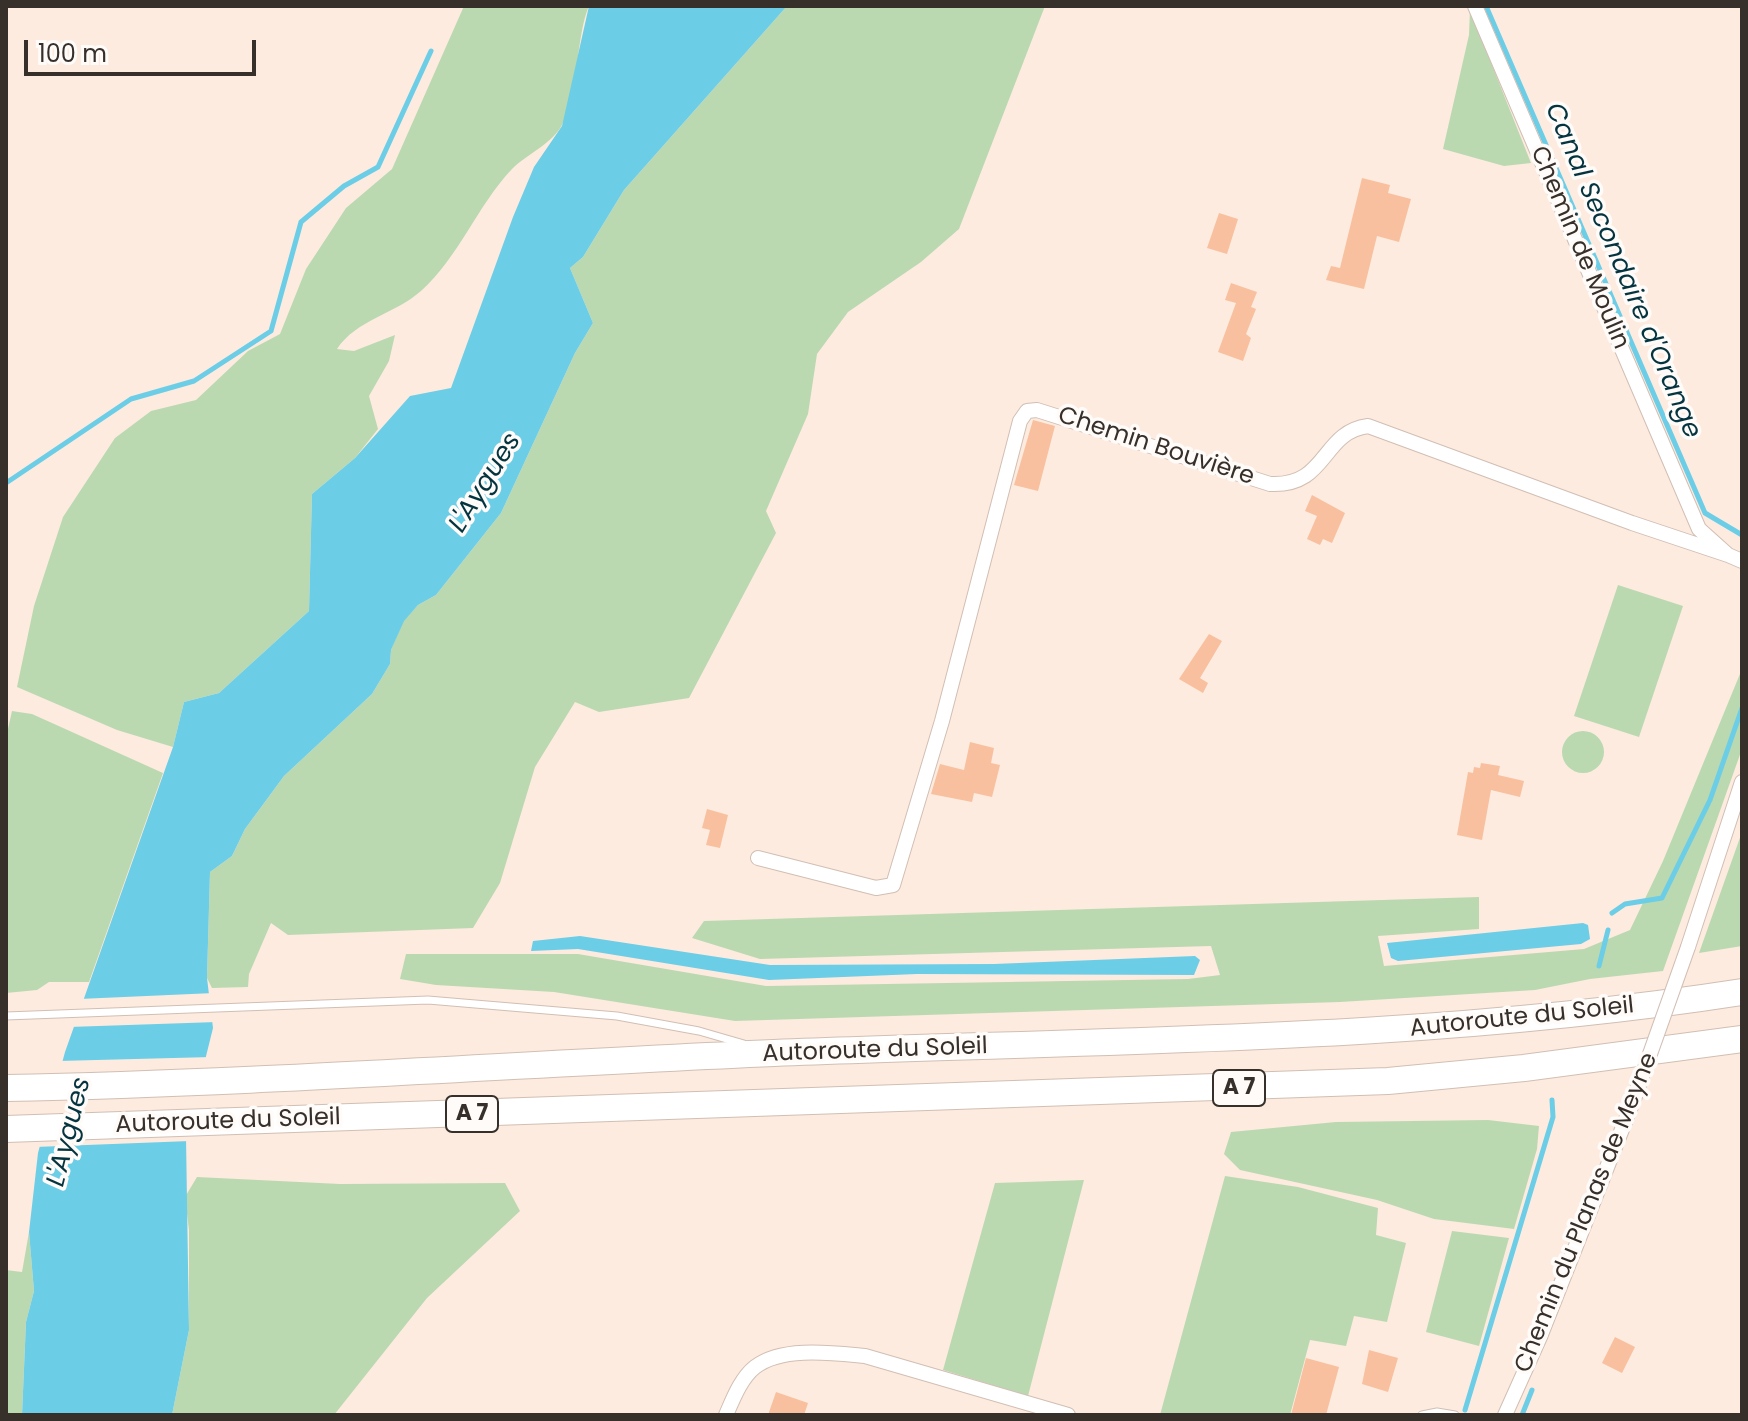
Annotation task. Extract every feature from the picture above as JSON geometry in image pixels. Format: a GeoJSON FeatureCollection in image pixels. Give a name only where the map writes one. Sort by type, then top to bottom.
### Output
{"type":"FeatureCollection","features":[{"type":"Feature","properties":{"kind":"highway","name":"Autoroute du Soleil"},"geometry":{"type":"LineString","coordinates":[[6,1088],[220,1082],[776,1053],[1353,1034],[1483,1025],[1742,992]]}},
{"type":"Feature","properties":{"kind":"highway","name":"Autoroute du Soleil"},"geometry":{"type":"LineString","coordinates":[[13,1129],[1388,1081],[1524,1068],[1742,1039]]}},
{"type":"Feature","properties":{"kind":"street","name":"Chemin de Moulin"},"geometry":{"type":"LineString","coordinates":[[1475,6],[1699,529],[1735,558]]}},
{"type":"Feature","properties":{"kind":"street","name":"Chemin Bouvière"},"geometry":{"type":"LineString","coordinates":[[758,858],[876,888],[893,885],[942,721],[1020,421],[1027,411],[1037,410],[1270,484],[1286,485],[1301,481],[1344,435],[1355,428],[1368,426],[1735,558]]}},
{"type":"Feature","properties":{"kind":"street","name":"Chemin du Planas de Meyne"},"geometry":{"type":"LineString","coordinates":[[1505,1415],[1540,1337],[1634,1099],[1742,782]]}},
{"type":"Feature","properties":{"kind":"street"},"geometry":{"type":"LineString","coordinates":[[726,1415],[741,1384],[755,1367],[801,1354],[833,1353],[865,1356],[1068,1415]]}},
{"type":"Feature","properties":{"kind":"lane"},"geometry":{"type":"LineString","coordinates":[[6,1016],[428,1000],[617,1016],[699,1031],[776,1053]]}},
{"type":"Feature","properties":{"kind":"lane"},"geometry":{"type":"LineString","coordinates":[[1422,1415],[1437,1412],[1455,1415]]}},
{"type":"Feature","properties":{"kind":"green space"},"geometry":{"type":"Polygon","coordinates":[[[464,6],[589,6],[572,97],[558,132],[512,169],[500,183],[434,278],[411,299],[354,331],[337,349],[354,351],[395,335],[389,361],[369,396],[378,429],[355,458],[312,494],[309,611],[219,693],[184,702],[173,747],[117,730],[17,687],[34,606],[63,517],[115,438],[151,411],[196,400],[248,351],[280,334],[306,269],[346,208],[392,169],[464,6]]]}},
{"type":"Feature","properties":{"kind":"green space"},"geometry":{"type":"Polygon","coordinates":[[[787,6],[1045,6],[959,229],[921,262],[848,312],[817,354],[808,414],[766,511],[776,533],[689,698],[599,712],[575,702],[535,767],[500,883],[473,928],[288,935],[271,923],[249,974],[248,987],[212,988],[207,978],[210,872],[232,856],[245,829],[284,776],[372,694],[390,664],[391,650],[403,621],[418,605],[436,595],[501,513],[575,353],[593,323],[570,268],[583,257],[624,190],[787,6]]]}},
{"type":"Feature","properties":{"kind":"green space"},"geometry":{"type":"Polygon","coordinates":[[[1470,10],[1531,163],[1504,166],[1443,149],[1469,35],[1470,10]]]}},
{"type":"Feature","properties":{"kind":"green space"},"geometry":{"type":"Polygon","coordinates":[[[1618,585],[1683,606],[1639,737],[1574,716],[1618,585]]]}},
{"type":"Feature","properties":{"kind":"green space"},"geometry":{"type":"Polygon","coordinates":[[[1742,669],[1742,749],[1663,971],[1590,979],[1535,990],[1340,1002],[735,1021],[554,992],[436,985],[400,979],[406,954],[578,954],[766,986],[1188,979],[1220,975],[1211,946],[760,959],[692,938],[704,921],[1479,897],[1479,929],[1378,936],[1384,966],[1584,949],[1630,930],[1663,861],[1742,669]]]}},
{"type":"Feature","properties":{"kind":"green space"},"geometry":{"type":"Polygon","coordinates":[[[12,711],[32,714],[163,773],[89,982],[49,982],[37,990],[6,993],[6,738],[12,711]]]}},
{"type":"Feature","properties":{"kind":"green space"},"geometry":{"type":"Polygon","coordinates":[[[1583,731],[1598,737],[1604,752],[1598,767],[1583,773],[1568,767],[1562,752],[1568,737],[1583,731]]]}},
{"type":"Feature","properties":{"kind":"green space"},"geometry":{"type":"Polygon","coordinates":[[[1742,832],[1742,946],[1699,953],[1742,832]]]}},
{"type":"Feature","properties":{"kind":"green space"},"geometry":{"type":"Polygon","coordinates":[[[1488,1120],[1539,1126],[1537,1149],[1514,1229],[1434,1219],[1377,1200],[1240,1170],[1224,1154],[1231,1132],[1336,1122],[1488,1120]]]}},
{"type":"Feature","properties":{"kind":"green space"},"geometry":{"type":"Polygon","coordinates":[[[1225,1176],[1298,1187],[1378,1208],[1376,1235],[1406,1243],[1387,1322],[1354,1316],[1346,1346],[1310,1340],[1290,1415],[1160,1415],[1225,1176]]]}},
{"type":"Feature","properties":{"kind":"green space"},"geometry":{"type":"Polygon","coordinates":[[[197,1177],[340,1184],[505,1183],[520,1211],[427,1298],[334,1415],[172,1415],[189,1330],[189,1230],[185,1197],[197,1177]]]}},
{"type":"Feature","properties":{"kind":"green space"},"geometry":{"type":"Polygon","coordinates":[[[1084,1180],[1028,1396],[943,1370],[995,1183],[1084,1180]]]}},
{"type":"Feature","properties":{"kind":"green space"},"geometry":{"type":"Polygon","coordinates":[[[1452,1231],[1509,1238],[1479,1346],[1426,1332],[1452,1231]]]}},
{"type":"Feature","properties":{"kind":"green space"},"geometry":{"type":"Polygon","coordinates":[[[29,1232],[34,1291],[26,1322],[22,1415],[6,1415],[6,1270],[22,1272],[29,1232]]]}},
{"type":"Feature","properties":{"kind":"water","name":"L'Aygues"},"geometry":{"type":"Polygon","coordinates":[[[589,6],[787,6],[624,190],[583,257],[570,268],[593,323],[575,353],[501,513],[436,595],[418,605],[404,621],[391,650],[390,664],[372,694],[284,776],[245,829],[232,856],[210,872],[207,978],[213,1028],[186,1137],[189,1330],[172,1415],[22,1415],[26,1322],[34,1291],[29,1232],[38,1153],[65,1052],[173,747],[184,702],[219,693],[309,611],[312,494],[355,458],[410,396],[451,388],[534,167],[562,126],[589,6]]]}},
{"type":"Feature","properties":{"kind":"water"},"geometry":{"type":"Polygon","coordinates":[[[1583,923],[1588,925],[1590,939],[1581,944],[1398,961],[1391,958],[1387,943],[1583,923]]]}},
{"type":"Feature","properties":{"kind":"water"},"geometry":{"type":"Polygon","coordinates":[[[580,936],[770,965],[994,964],[1195,956],[1200,960],[1194,975],[917,974],[769,980],[578,949],[531,951],[533,941],[580,936]]]}},
{"type":"Feature","properties":{"kind":"pier"},"geometry":{"type":"Polygon","coordinates":[[[214,993],[217,1022],[69,1027],[79,999],[214,993]]]}},
{"type":"Feature","properties":{"kind":"pier"},"geometry":{"type":"Polygon","coordinates":[[[212,1057],[190,1141],[35,1147],[58,1061],[212,1057]]]}},
{"type":"Feature","properties":{"kind":"building"},"geometry":{"type":"Polygon","coordinates":[[[1362,178],[1390,185],[1388,193],[1411,199],[1399,242],[1377,236],[1364,289],[1326,280],[1331,266],[1340,268],[1362,178]]]}},
{"type":"Feature","properties":{"kind":"building"},"geometry":{"type":"Polygon","coordinates":[[[1219,213],[1238,219],[1227,254],[1207,248],[1219,213]]]}},
{"type":"Feature","properties":{"kind":"building"},"geometry":{"type":"Polygon","coordinates":[[[1231,283],[1257,292],[1251,307],[1256,309],[1246,334],[1251,338],[1243,361],[1218,352],[1236,303],[1225,300],[1231,283]]]}},
{"type":"Feature","properties":{"kind":"building"},"geometry":{"type":"Polygon","coordinates":[[[1033,420],[1055,426],[1038,491],[1014,485],[1033,420]]]}},
{"type":"Feature","properties":{"kind":"building"},"geometry":{"type":"Polygon","coordinates":[[[1312,495],[1345,513],[1332,543],[1323,539],[1320,545],[1307,539],[1317,516],[1305,511],[1312,495]]]}},
{"type":"Feature","properties":{"kind":"building"},"geometry":{"type":"Polygon","coordinates":[[[1209,634],[1222,641],[1200,678],[1208,683],[1203,693],[1179,679],[1209,634]]]}},
{"type":"Feature","properties":{"kind":"building"},"geometry":{"type":"Polygon","coordinates":[[[970,742],[994,748],[991,763],[1000,765],[992,797],[974,793],[972,802],[931,794],[940,764],[964,770],[970,742]]]}},
{"type":"Feature","properties":{"kind":"building"},"geometry":{"type":"Polygon","coordinates":[[[1481,763],[1500,766],[1498,775],[1524,781],[1520,797],[1491,790],[1482,840],[1457,835],[1468,772],[1473,773],[1474,767],[1480,768],[1481,763]]]}},
{"type":"Feature","properties":{"kind":"building"},"geometry":{"type":"Polygon","coordinates":[[[707,809],[728,815],[720,848],[706,845],[710,830],[702,828],[707,809]]]}},
{"type":"Feature","properties":{"kind":"building"},"geometry":{"type":"Polygon","coordinates":[[[1615,1337],[1635,1347],[1622,1373],[1602,1363],[1615,1337]]]}},
{"type":"Feature","properties":{"kind":"building"},"geometry":{"type":"Polygon","coordinates":[[[1369,1350],[1398,1358],[1388,1392],[1362,1384],[1369,1350]]]}},
{"type":"Feature","properties":{"kind":"building"},"geometry":{"type":"Polygon","coordinates":[[[1306,1358],[1339,1367],[1326,1415],[1291,1415],[1306,1358]]]}},
{"type":"Feature","properties":{"kind":"building"},"geometry":{"type":"Polygon","coordinates":[[[776,1392],[808,1403],[804,1415],[768,1415],[776,1392]]]}},
{"type":"Feature","properties":{"kind":"waterway","name":"Canal Secondaire d'Orange"},"geometry":{"type":"LineString","coordinates":[[1486,6],[1705,513],[1742,535]]}},
{"type":"Feature","properties":{"kind":"waterway"},"geometry":{"type":"LineString","coordinates":[[6,483],[131,399],[194,381],[271,331],[301,222],[344,186],[378,167],[431,51]]}},
{"type":"Feature","properties":{"kind":"waterway","name":"Canal Secondaire d'Orange"},"geometry":{"type":"LineString","coordinates":[[1612,913],[1625,904],[1662,898],[1710,800],[1742,708]]}},
{"type":"Feature","properties":{"kind":"waterway","name":"Canal Secondaire d'Orange"},"geometry":{"type":"LineString","coordinates":[[1599,966],[1608,930]]}},
{"type":"Feature","properties":{"kind":"waterway"},"geometry":{"type":"LineString","coordinates":[[1465,1410],[1553,1117],[1552,1100]]}},
{"type":"Feature","properties":{"kind":"waterway"},"geometry":{"type":"LineString","coordinates":[[1522,1415],[1532,1390]]}}]}
